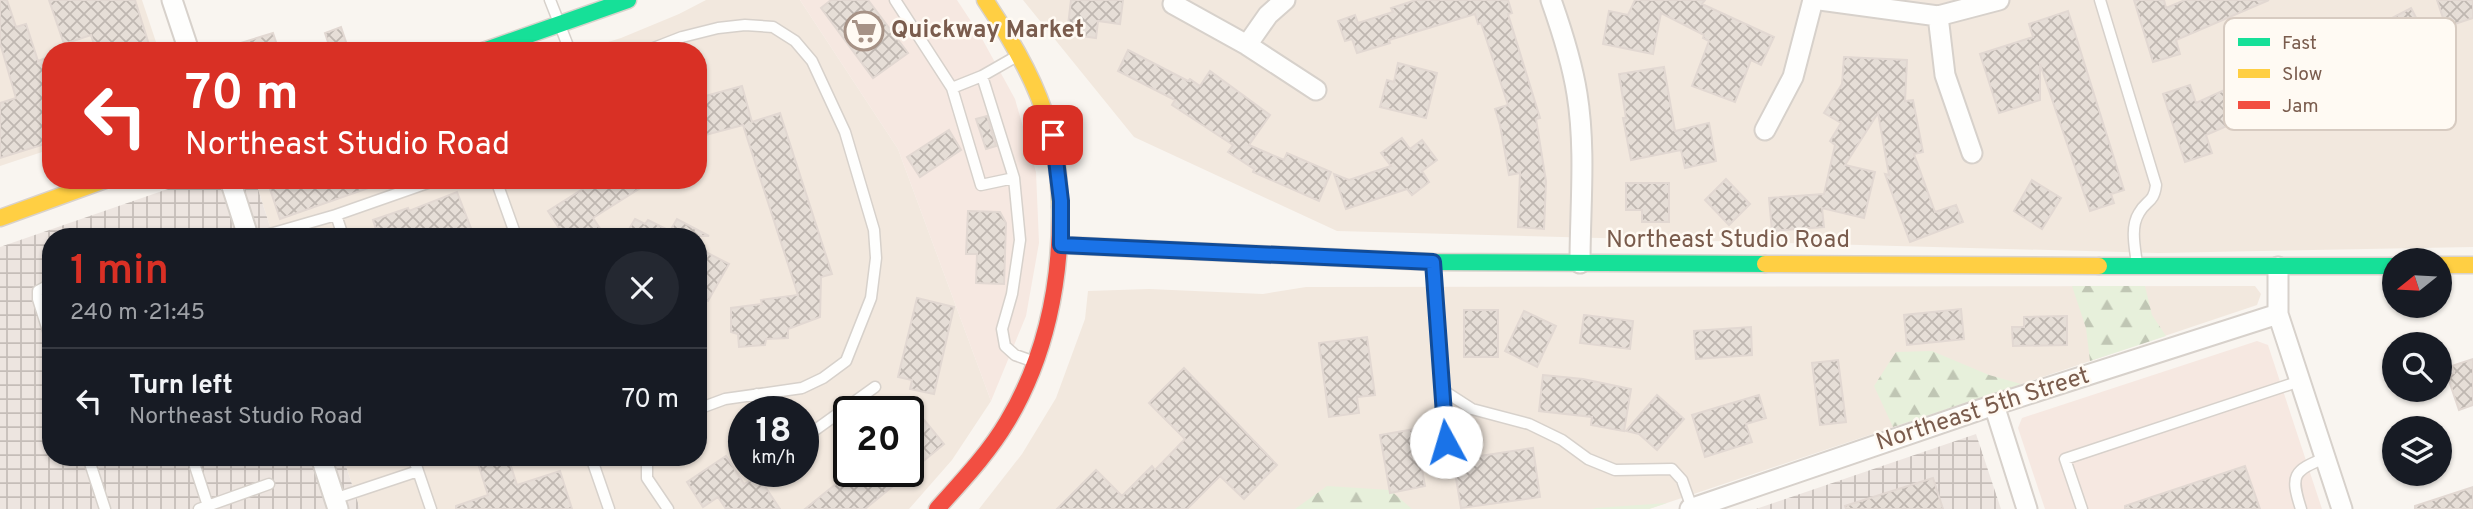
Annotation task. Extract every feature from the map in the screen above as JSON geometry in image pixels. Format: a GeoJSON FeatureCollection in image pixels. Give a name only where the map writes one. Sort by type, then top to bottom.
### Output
{"type":"FeatureCollection","features":[{"type":"Feature","properties":{"kind":"street"},"geometry":{"type":"LineString","coordinates":[[172,0],[186,42]]}},
{"type":"Feature","properties":{"kind":"street"},"geometry":{"type":"LineString","coordinates":[[510,42],[628,0]]}},
{"type":"Feature","properties":{"kind":"street"},"geometry":{"type":"LineString","coordinates":[[937,509],[974,468],[1014,410],[1036,363],[1052,310],[1061,245],[1061,201],[1053,135],[1037,91],[1019,55],[985,0]]}},
{"type":"Feature","properties":{"kind":"street"},"geometry":{"type":"LineString","coordinates":[[1247,45],[1268,15],[1285,0]]}},
{"type":"Feature","properties":{"kind":"street"},"geometry":{"type":"LineString","coordinates":[[1551,0],[1569,55],[1578,97],[1580,263]]}},
{"type":"Feature","properties":{"kind":"street"},"geometry":{"type":"LineString","coordinates":[[1765,130],[1793,77],[1814,0]]}},
{"type":"Feature","properties":{"kind":"street"},"geometry":{"type":"LineString","coordinates":[[1820,0],[1938,16],[1999,0]]}},
{"type":"Feature","properties":{"kind":"street"},"geometry":{"type":"LineString","coordinates":[[1173,4],[1247,45],[1316,90]]}},
{"type":"Feature","properties":{"kind":"street"},"geometry":{"type":"LineString","coordinates":[[1938,16],[1945,75],[1972,153]]}},
{"type":"Feature","properties":{"kind":"street"},"geometry":{"type":"LineString","coordinates":[[0,218],[80,189]]}},
{"type":"Feature","properties":{"kind":"street"},"geometry":{"type":"LineString","coordinates":[[233,189],[245,228]]}},
{"type":"Feature","properties":{"kind":"street","name":"Northeast Studio Road"},"geometry":{"type":"LineString","coordinates":[[1061,245],[1433,262],[2382,266]]}},
{"type":"Feature","properties":{"kind":"street"},"geometry":{"type":"LineString","coordinates":[[2452,265],[2473,265]]}},
{"type":"Feature","properties":{"kind":"street"},"geometry":{"type":"LineString","coordinates":[[2278,267],[2278,314],[2342,509]]}},
{"type":"Feature","properties":{"kind":"street","name":"Northeast 5th Street"},"geometry":{"type":"LineString","coordinates":[[1691,509],[1994,405],[2278,314]]}},
{"type":"Feature","properties":{"kind":"street"},"geometry":{"type":"LineString","coordinates":[[1994,405],[2027,509]]}},
{"type":"Feature","properties":{"kind":"street"},"geometry":{"type":"LineString","coordinates":[[324,466],[336,504]]}},
{"type":"Feature","properties":{"kind":"lane"},"geometry":{"type":"LineString","coordinates":[[550,0],[566,42]]}},
{"type":"Feature","properties":{"kind":"lane"},"geometry":{"type":"LineString","coordinates":[[895,0],[952,88],[981,185],[1014,178]]}},
{"type":"Feature","properties":{"kind":"lane"},"geometry":{"type":"LineString","coordinates":[[2100,0],[2156,185],[2154,196],[2139,212],[2135,225],[2137,266]]}},
{"type":"Feature","properties":{"kind":"lane"},"geometry":{"type":"LineString","coordinates":[[669,42],[718,28],[745,25],[773,27],[795,41],[812,61],[845,132],[874,230],[876,258],[871,298],[845,361],[823,378],[802,388],[725,399],[707,406]]}},
{"type":"Feature","properties":{"kind":"lane"},"geometry":{"type":"LineString","coordinates":[[952,88],[982,76],[1019,55]]}},
{"type":"Feature","properties":{"kind":"lane"},"geometry":{"type":"LineString","coordinates":[[982,76],[1014,178],[1020,240],[1012,294],[1002,329],[1005,346],[1015,355],[1036,363]]}},
{"type":"Feature","properties":{"kind":"lane"},"geometry":{"type":"LineString","coordinates":[[291,228],[410,189]]}},
{"type":"Feature","properties":{"kind":"lane"},"geometry":{"type":"LineString","coordinates":[[499,189],[513,228]]}},
{"type":"Feature","properties":{"kind":"lane"},"geometry":{"type":"LineString","coordinates":[[336,215],[340,228]]}},
{"type":"Feature","properties":{"kind":"lane"},"geometry":{"type":"LineString","coordinates":[[1433,262],[1446,442]]}},
{"type":"Feature","properties":{"kind":"lane"},"geometry":{"type":"LineString","coordinates":[[42,289],[38,291],[38,299],[42,312]]}},
{"type":"Feature","properties":{"kind":"lane"},"geometry":{"type":"LineString","coordinates":[[2082,509],[2065,459],[2300,381]]}},
{"type":"Feature","properties":{"kind":"lane"},"geometry":{"type":"LineString","coordinates":[[819,427],[876,387]]}},
{"type":"Feature","properties":{"kind":"lane"},"geometry":{"type":"LineString","coordinates":[[1441,389],[1472,409],[1529,424],[1562,440],[1588,459],[1615,470],[1672,469],[1682,480],[1691,509]]}},
{"type":"Feature","properties":{"kind":"lane"},"geometry":{"type":"LineString","coordinates":[[2301,509],[2294,488],[2295,475],[2302,467],[2325,458]]}},
{"type":"Feature","properties":{"kind":"lane"},"geometry":{"type":"LineString","coordinates":[[91,466],[105,509]]}},
{"type":"Feature","properties":{"kind":"lane"},"geometry":{"type":"LineString","coordinates":[[194,466],[205,508],[269,484]]}},
{"type":"Feature","properties":{"kind":"lane"},"geometry":{"type":"LineString","coordinates":[[416,466],[431,509]]}},
{"type":"Feature","properties":{"kind":"lane"},"geometry":{"type":"LineString","coordinates":[[594,466],[609,509]]}},
{"type":"Feature","properties":{"kind":"lane"},"geometry":{"type":"LineString","coordinates":[[647,466],[647,478],[668,509]]}},
{"type":"Feature","properties":{"kind":"lane"},"geometry":{"type":"LineString","coordinates":[[336,504],[418,471]]}},
{"type":"Feature","properties":{"kind":"shaded area"},"geometry":{"type":"Polygon","coordinates":[[[0,0],[142,0],[156,42],[42,42],[42,152],[0,166],[0,0]]]}},
{"type":"Feature","properties":{"kind":"shaded area"},"geometry":{"type":"Polygon","coordinates":[[[706,0],[800,0],[898,149],[991,401],[952,460],[909,509],[360,509],[346,466],[707,466],[707,228],[270,228],[258,189],[707,189],[707,42],[608,42],[679,14],[706,0]]]}},
{"type":"Feature","properties":{"kind":"shaded area"},"geometry":{"type":"Polygon","coordinates":[[[800,0],[957,0],[980,35],[1015,99],[1036,172],[1039,243],[1026,316],[991,401],[898,149],[800,0]]]}},
{"type":"Feature","properties":{"kind":"shaded area"},"geometry":{"type":"Polygon","coordinates":[[[1023,0],[2473,0],[2473,247],[2159,253],[1337,231],[1134,137],[1023,0]]]}},
{"type":"Feature","properties":{"kind":"shaded area"},"geometry":{"type":"Polygon","coordinates":[[[168,189],[258,189],[270,228],[55,228],[168,189]]]}},
{"type":"Feature","properties":{"kind":"shaded area"},"geometry":{"type":"Polygon","coordinates":[[[42,232],[42,466],[346,466],[360,509],[0,509],[0,247],[42,232]]]}},
{"type":"Feature","properties":{"kind":"shaded area"},"geometry":{"type":"Polygon","coordinates":[[[2255,286],[2261,294],[2257,305],[1649,509],[979,509],[1022,454],[1056,398],[1085,319],[1088,291],[1149,289],[1263,294],[1306,287],[2255,286]]]}},
{"type":"Feature","properties":{"kind":"shaded area"},"geometry":{"type":"Polygon","coordinates":[[[2257,341],[2268,345],[2322,509],[2045,509],[2018,428],[2022,418],[2257,341]]]}},
{"type":"Feature","properties":{"kind":"shaded area"},"geometry":{"type":"Polygon","coordinates":[[[1976,434],[2001,509],[1756,509],[1976,434]]]}},
{"type":"Feature","properties":{"kind":"green space"},"geometry":{"type":"Polygon","coordinates":[[[2072,286],[2145,286],[2152,315],[2166,336],[2090,361],[2086,328],[2072,286]]]}},
{"type":"Feature","properties":{"kind":"green space"},"geometry":{"type":"Polygon","coordinates":[[[1932,351],[1989,375],[2021,384],[1893,427],[1874,386],[1896,352],[1932,351]]]}},
{"type":"Feature","properties":{"kind":"green space"},"geometry":{"type":"Polygon","coordinates":[[[1327,486],[1390,490],[1412,509],[1295,509],[1327,486]]]}},
{"type":"Feature","properties":{"kind":"green space"},"geometry":{"type":"Polygon","coordinates":[[[1667,503],[1649,509],[1592,509],[1596,508],[1667,503]]]}},
{"type":"Feature","properties":{"kind":"building"},"geometry":{"type":"Polygon","coordinates":[[[0,0],[7,0],[16,27],[26,24],[38,61],[42,59],[42,145],[0,158],[0,103],[16,98],[0,43],[0,0]]]}},
{"type":"Feature","properties":{"kind":"building"},"geometry":{"type":"Polygon","coordinates":[[[49,0],[135,0],[148,42],[93,42],[91,35],[63,42],[49,0]]]}},
{"type":"Feature","properties":{"kind":"building","name":"Quickway Market"},"geometry":{"type":"Polygon","coordinates":[[[831,0],[868,0],[908,53],[873,78],[821,8],[831,0]]]}},
{"type":"Feature","properties":{"kind":"building"},"geometry":{"type":"Polygon","coordinates":[[[1071,0],[1123,0],[1120,24],[1098,21],[1096,38],[1067,34],[1071,0]]]}},
{"type":"Feature","properties":{"kind":"building"},"geometry":{"type":"Polygon","coordinates":[[[1416,0],[1508,0],[1512,13],[1508,14],[1540,118],[1536,119],[1546,181],[1544,229],[1518,227],[1520,173],[1509,175],[1495,109],[1508,105],[1481,23],[1478,24],[1475,14],[1389,40],[1390,43],[1357,53],[1352,39],[1345,41],[1338,21],[1355,15],[1358,23],[1393,12],[1391,8],[1416,0]]]}},
{"type":"Feature","properties":{"kind":"building"},"geometry":{"type":"Polygon","coordinates":[[[1635,0],[1705,0],[1702,4],[1774,37],[1761,65],[1751,60],[1735,102],[1692,86],[1709,41],[1703,38],[1704,35],[1661,13],[1653,54],[1603,44],[1609,11],[1628,15],[1635,0]]]}},
{"type":"Feature","properties":{"kind":"building"},"geometry":{"type":"Polygon","coordinates":[[[2134,0],[2164,0],[2166,8],[2185,0],[2269,0],[2176,40],[2180,54],[2153,62],[2134,0]]]}},
{"type":"Feature","properties":{"kind":"building"},"geometry":{"type":"Polygon","coordinates":[[[2437,0],[2473,0],[2473,18],[2456,24],[2456,18],[2443,18],[2437,0]]]}},
{"type":"Feature","properties":{"kind":"building"},"geometry":{"type":"Polygon","coordinates":[[[2411,8],[2416,18],[2392,18],[2411,8]]]}},
{"type":"Feature","properties":{"kind":"building"},"geometry":{"type":"Polygon","coordinates":[[[2068,11],[2124,190],[2111,194],[2114,203],[2090,211],[2040,64],[2040,100],[1999,113],[1980,54],[2033,37],[2029,24],[2068,11]]]}},
{"type":"Feature","properties":{"kind":"building"},"geometry":{"type":"Polygon","coordinates":[[[341,27],[346,42],[328,42],[325,33],[341,27]]]}},
{"type":"Feature","properties":{"kind":"building"},"geometry":{"type":"Polygon","coordinates":[[[273,33],[276,42],[244,42],[273,33]]]}},
{"type":"Feature","properties":{"kind":"building"},"geometry":{"type":"Polygon","coordinates":[[[1128,50],[1200,86],[1210,71],[1270,115],[1249,145],[1284,160],[1287,153],[1331,172],[1319,201],[1253,172],[1254,169],[1228,152],[1233,145],[1172,105],[1175,100],[1118,71],[1128,50]]]}},
{"type":"Feature","properties":{"kind":"building"},"geometry":{"type":"Polygon","coordinates":[[[1844,57],[1907,60],[1905,101],[1913,100],[1923,152],[1914,154],[1935,212],[1956,205],[1963,222],[1910,242],[1885,174],[1889,175],[1878,113],[1845,165],[1875,172],[1864,218],[1822,208],[1824,227],[1772,231],[1769,198],[1824,194],[1835,145],[1830,141],[1841,123],[1824,113],[1842,84],[1844,57]]]}},
{"type":"Feature","properties":{"kind":"building"},"geometry":{"type":"Polygon","coordinates":[[[1398,63],[1437,73],[1426,118],[1380,107],[1387,80],[1394,82],[1398,63]]]}},
{"type":"Feature","properties":{"kind":"building"},"geometry":{"type":"Polygon","coordinates":[[[1664,67],[1675,131],[1709,123],[1716,161],[1685,168],[1681,150],[1631,160],[1623,118],[1626,118],[1619,74],[1664,67]]]}},
{"type":"Feature","properties":{"kind":"building"},"geometry":{"type":"Polygon","coordinates":[[[2190,85],[2196,103],[2224,90],[2224,127],[2206,135],[2212,153],[2185,162],[2163,94],[2190,85]]]}},
{"type":"Feature","properties":{"kind":"building"},"geometry":{"type":"Polygon","coordinates":[[[742,86],[752,122],[780,113],[832,274],[821,277],[820,317],[788,329],[788,338],[766,339],[765,345],[739,347],[738,334],[731,332],[731,308],[762,304],[761,300],[798,295],[743,125],[707,135],[707,96],[742,86]]]}},
{"type":"Feature","properties":{"kind":"building"},"geometry":{"type":"Polygon","coordinates":[[[987,116],[996,146],[986,149],[976,119],[987,116]]]}},
{"type":"Feature","properties":{"kind":"building"},"geometry":{"type":"Polygon","coordinates":[[[949,130],[961,150],[920,177],[907,157],[949,130]]]}},
{"type":"Feature","properties":{"kind":"building"},"geometry":{"type":"Polygon","coordinates":[[[1402,138],[1410,149],[1422,140],[1437,160],[1422,171],[1429,182],[1412,195],[1407,189],[1346,209],[1334,174],[1349,180],[1391,166],[1381,153],[1402,138]]]}},
{"type":"Feature","properties":{"kind":"building"},"geometry":{"type":"Polygon","coordinates":[[[1726,179],[1750,204],[1729,225],[1705,200],[1726,179]]]}},
{"type":"Feature","properties":{"kind":"building"},"geometry":{"type":"Polygon","coordinates":[[[2032,180],[2061,198],[2042,229],[2014,211],[2032,180]]]}},
{"type":"Feature","properties":{"kind":"building"},"geometry":{"type":"Polygon","coordinates":[[[1626,183],[1669,183],[1669,222],[1642,222],[1642,210],[1626,210],[1626,183]]]}},
{"type":"Feature","properties":{"kind":"building"},"geometry":{"type":"Polygon","coordinates":[[[270,189],[366,189],[280,219],[270,189]]]}},
{"type":"Feature","properties":{"kind":"building"},"geometry":{"type":"Polygon","coordinates":[[[583,189],[639,189],[593,218],[600,228],[559,228],[548,211],[583,189]]]}},
{"type":"Feature","properties":{"kind":"building"},"geometry":{"type":"Polygon","coordinates":[[[457,192],[471,228],[376,228],[373,220],[408,208],[409,211],[457,192]]]}},
{"type":"Feature","properties":{"kind":"building"},"geometry":{"type":"Polygon","coordinates":[[[968,211],[1000,212],[1006,223],[1004,284],[976,283],[977,254],[966,254],[968,211]]]}},
{"type":"Feature","properties":{"kind":"building"},"geometry":{"type":"Polygon","coordinates":[[[635,219],[645,224],[648,220],[664,228],[630,228],[635,219]]]}},
{"type":"Feature","properties":{"kind":"building"},"geometry":{"type":"Polygon","coordinates":[[[677,219],[694,228],[672,228],[677,219]]]}},
{"type":"Feature","properties":{"kind":"building"},"geometry":{"type":"Polygon","coordinates":[[[707,253],[729,264],[707,300],[707,253]]]}},
{"type":"Feature","properties":{"kind":"building"},"geometry":{"type":"Polygon","coordinates":[[[917,298],[954,307],[934,394],[910,389],[912,380],[898,377],[917,298]]]}},
{"type":"Feature","properties":{"kind":"building"},"geometry":{"type":"Polygon","coordinates":[[[1961,309],[1964,339],[1907,345],[1904,315],[1961,309]]]}},
{"type":"Feature","properties":{"kind":"building"},"geometry":{"type":"Polygon","coordinates":[[[1464,310],[1498,310],[1498,357],[1464,357],[1464,310]]]}},
{"type":"Feature","properties":{"kind":"building"},"geometry":{"type":"Polygon","coordinates":[[[1524,311],[1556,326],[1537,367],[1505,351],[1524,311]]]}},
{"type":"Feature","properties":{"kind":"building"},"geometry":{"type":"Polygon","coordinates":[[[1584,315],[1633,321],[1630,349],[1580,343],[1584,315]]]}},
{"type":"Feature","properties":{"kind":"building"},"geometry":{"type":"Polygon","coordinates":[[[2067,316],[2067,345],[2013,346],[2012,327],[2024,327],[2024,317],[2067,316]]]}},
{"type":"Feature","properties":{"kind":"building"},"geometry":{"type":"Polygon","coordinates":[[[1751,327],[1752,355],[1696,359],[1694,331],[1751,327]]]}},
{"type":"Feature","properties":{"kind":"building"},"geometry":{"type":"Polygon","coordinates":[[[1367,337],[1375,395],[1357,397],[1359,413],[1329,417],[1319,343],[1367,337]]]}},
{"type":"Feature","properties":{"kind":"building"},"geometry":{"type":"Polygon","coordinates":[[[2473,359],[2473,405],[2459,410],[2452,390],[2452,366],[2473,359]]]}},
{"type":"Feature","properties":{"kind":"building"},"geometry":{"type":"Polygon","coordinates":[[[1838,360],[1846,422],[1820,425],[1812,363],[1838,360]]]}},
{"type":"Feature","properties":{"kind":"building"},"geometry":{"type":"Polygon","coordinates":[[[1184,368],[1277,465],[1244,499],[1220,476],[1187,509],[1057,509],[1096,470],[1122,496],[1152,466],[1155,470],[1185,439],[1149,403],[1184,368]]]}},
{"type":"Feature","properties":{"kind":"building"},"geometry":{"type":"Polygon","coordinates":[[[1543,375],[1583,379],[1631,389],[1624,431],[1591,425],[1592,417],[1539,411],[1543,375]]]}},
{"type":"Feature","properties":{"kind":"building"},"geometry":{"type":"Polygon","coordinates":[[[1657,395],[1684,419],[1657,450],[1639,434],[1626,431],[1657,395]]]}},
{"type":"Feature","properties":{"kind":"building"},"geometry":{"type":"Polygon","coordinates":[[[1759,395],[1766,418],[1746,424],[1752,442],[1705,457],[1692,415],[1759,395]]]}},
{"type":"Feature","properties":{"kind":"building"},"geometry":{"type":"Polygon","coordinates":[[[924,420],[944,444],[924,460],[924,420]]]}},
{"type":"Feature","properties":{"kind":"building"},"geometry":{"type":"Polygon","coordinates":[[[1415,429],[1425,486],[1390,493],[1380,435],[1415,429]]]}},
{"type":"Feature","properties":{"kind":"building"},"geometry":{"type":"Polygon","coordinates":[[[1533,448],[1540,497],[1461,508],[1453,460],[1533,448]]]}},
{"type":"Feature","properties":{"kind":"building"},"geometry":{"type":"Polygon","coordinates":[[[726,456],[728,487],[765,487],[780,509],[726,509],[718,497],[703,507],[687,482],[726,456]]]}},
{"type":"Feature","properties":{"kind":"building"},"geometry":{"type":"Polygon","coordinates":[[[479,466],[511,466],[517,485],[560,471],[572,509],[456,509],[456,506],[488,495],[479,466]]]}},
{"type":"Feature","properties":{"kind":"building"},"geometry":{"type":"Polygon","coordinates":[[[2245,466],[2260,509],[2125,509],[2125,506],[2245,466]]]}},
{"type":"Feature","properties":{"kind":"building"},"geometry":{"type":"Polygon","coordinates":[[[1933,478],[1943,509],[1846,509],[1845,506],[1933,478]]]}},
{"type":"Feature","properties":{"kind":"building"},"geometry":{"type":"Polygon","coordinates":[[[833,486],[892,487],[865,509],[805,509],[833,486]]]}},
{"type":"Feature","properties":{"kind":"building"},"geometry":{"type":"Polygon","coordinates":[[[2473,487],[2473,509],[2415,509],[2415,506],[2473,487]]]}},
{"type":"Feature","properties":{"kind":"traffic: fast"},"geometry":{"type":"LineString","coordinates":[[509,42],[628,0]]}},
{"type":"Feature","properties":{"kind":"traffic: fast"},"geometry":{"type":"LineString","coordinates":[[1061,245],[1433,262],[1765,264]]}},
{"type":"Feature","properties":{"kind":"traffic: fast"},"geometry":{"type":"LineString","coordinates":[[2099,266],[2382,266]]}},
{"type":"Feature","properties":{"kind":"traffic: slow"},"geometry":{"type":"LineString","coordinates":[[985,0],[1016,49],[1039,98],[1054,149],[1060,207]]}},
{"type":"Feature","properties":{"kind":"traffic: slow"},"geometry":{"type":"LineString","coordinates":[[0,218],[80,189]]}},
{"type":"Feature","properties":{"kind":"traffic: slow"},"geometry":{"type":"LineString","coordinates":[[1765,264],[2099,266]]}},
{"type":"Feature","properties":{"kind":"traffic: slow"},"geometry":{"type":"LineString","coordinates":[[2452,265],[2473,265]]}},
{"type":"Feature","properties":{"kind":"traffic: jam"},"geometry":{"type":"LineString","coordinates":[[937,509],[1000,434],[1032,371],[1054,290],[1060,207]]}},
{"type":"Feature","properties":{"kind":"place","name":"Quickway Market"},"geometry":{"type":"Point","coordinates":[864,31]}},
{"type":"Feature","properties":{"kind":"route"},"geometry":{"type":"LineString","coordinates":[[1053,135],[1061,201],[1061,245],[1433,262],[1446,442]]}}]}
